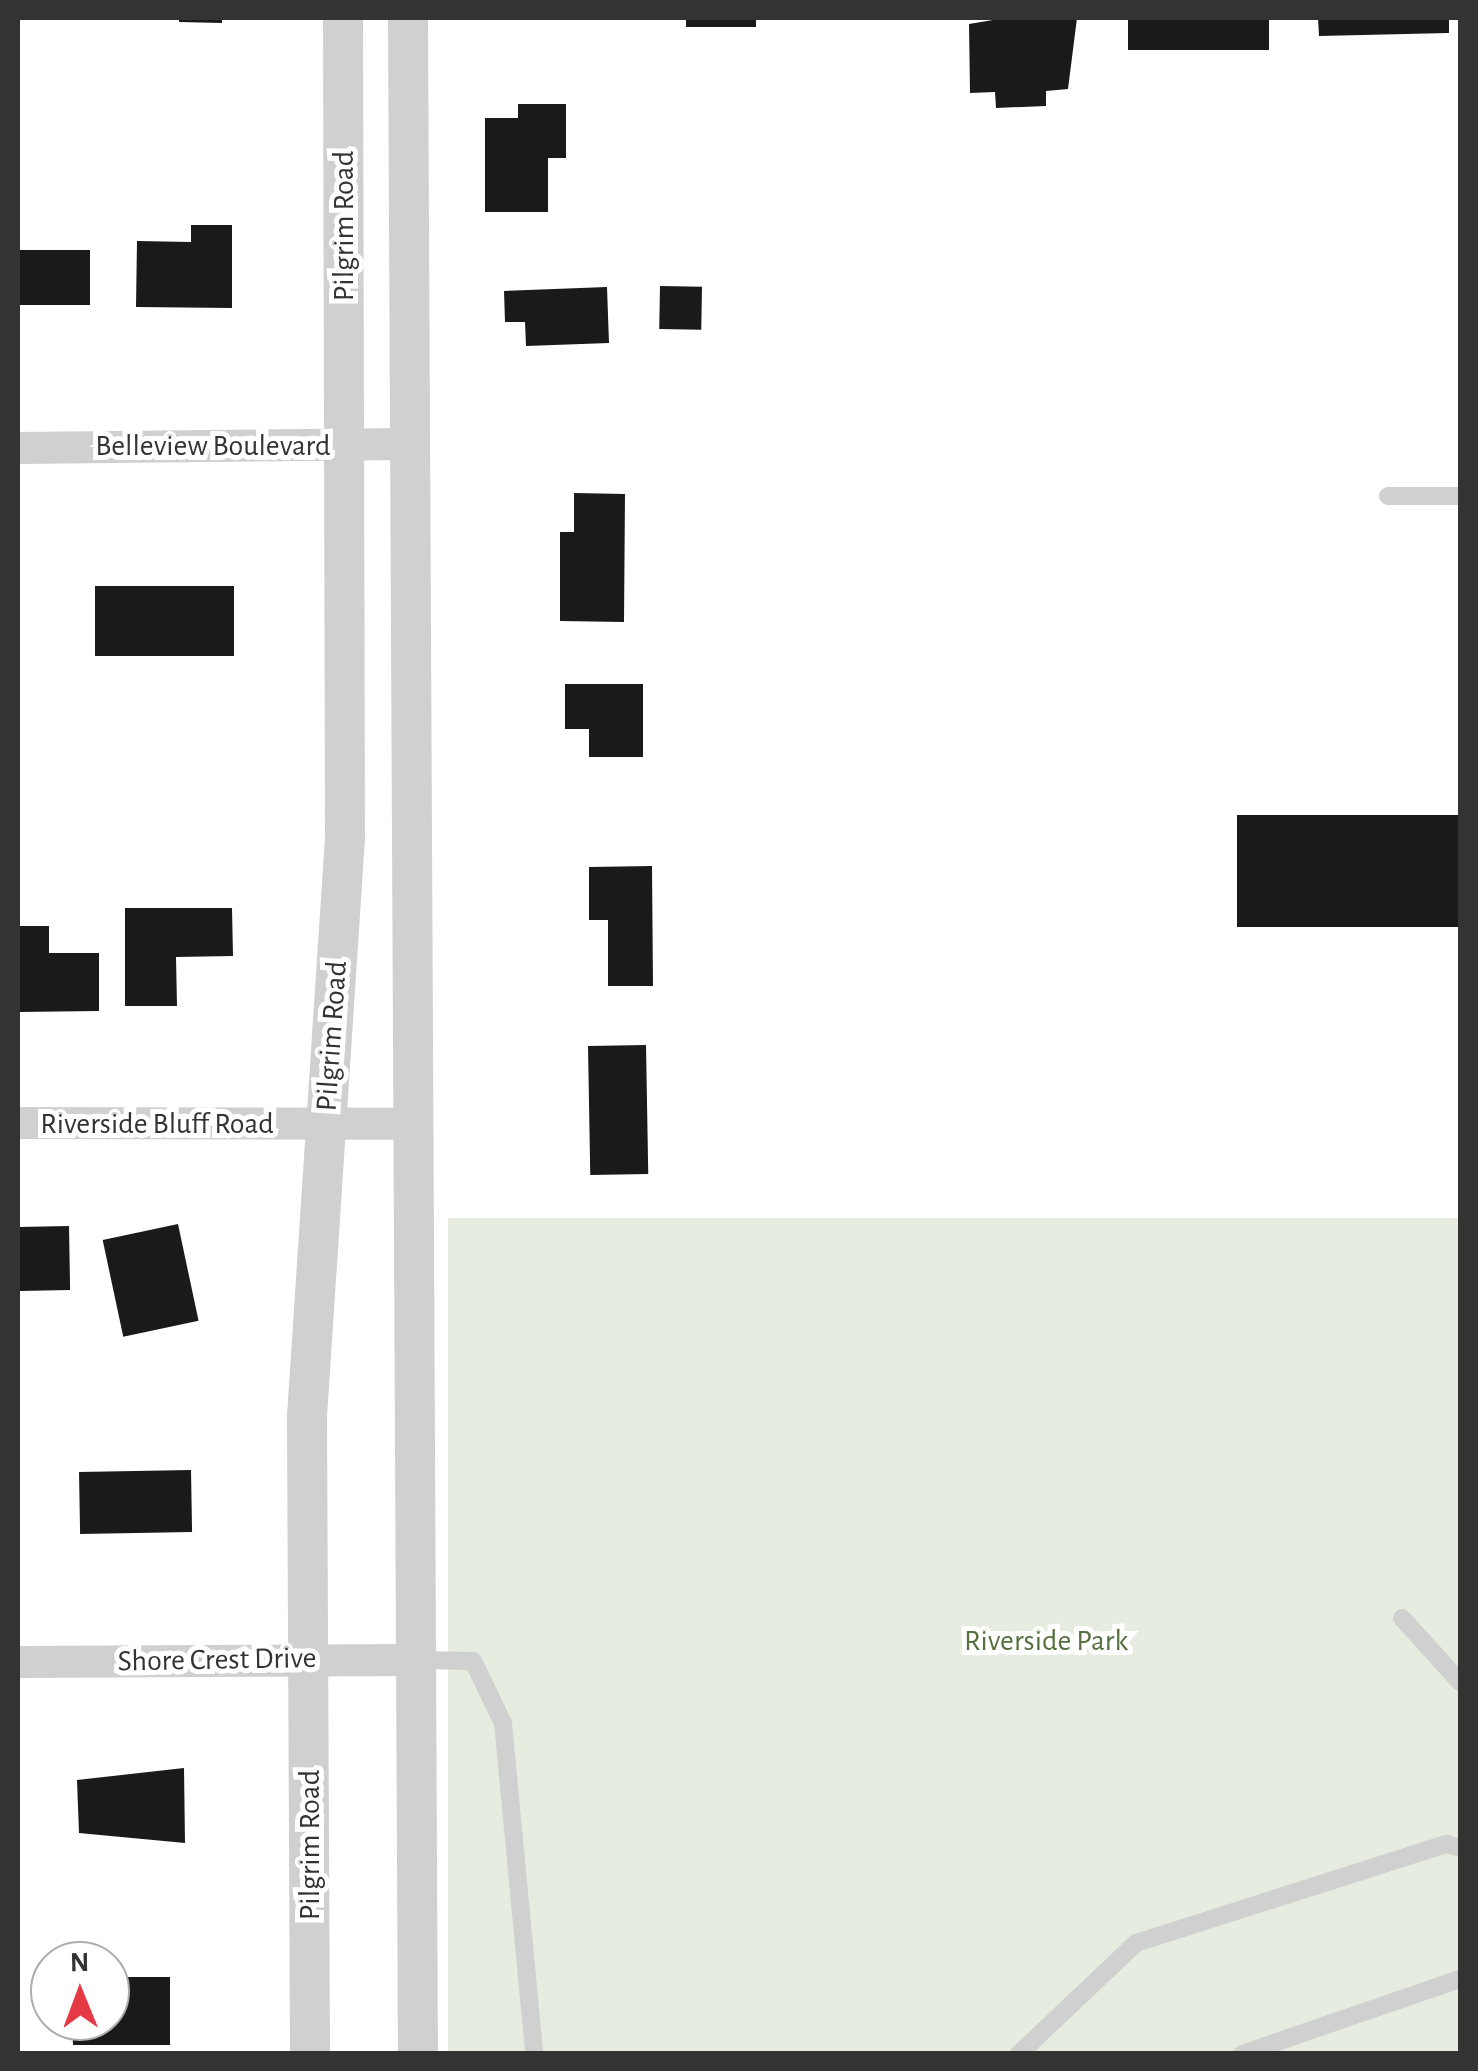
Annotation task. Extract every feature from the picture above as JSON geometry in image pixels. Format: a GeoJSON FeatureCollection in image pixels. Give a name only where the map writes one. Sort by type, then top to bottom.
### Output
{"type":"FeatureCollection","features":[{"type":"Feature","properties":{"kind":"street","name":"Pilgrim Road"},"geometry":{"type":"LineString","coordinates":[[310,2054],[307,1416],[345,838],[343,18]]}},
{"type":"Feature","properties":{"kind":"street"},"geometry":{"type":"LineString","coordinates":[[408,18],[418,2054]]}},
{"type":"Feature","properties":{"kind":"street","name":"Belleview Boulevard"},"geometry":{"type":"LineString","coordinates":[[18,448],[409,444]]}},
{"type":"Feature","properties":{"kind":"street","name":"Riverside Bluff Road"},"geometry":{"type":"LineString","coordinates":[[18,1124],[416,1124]]}},
{"type":"Feature","properties":{"kind":"street","name":"Shore Crest Drive"},"geometry":{"type":"LineString","coordinates":[[18,1662],[417,1660]]}},
{"type":"Feature","properties":{"kind":"lane"},"geometry":{"type":"LineString","coordinates":[[1388,496],[1460,496]]}},
{"type":"Feature","properties":{"kind":"lane"},"geometry":{"type":"LineString","coordinates":[[1402,1618],[1460,1682]]}},
{"type":"Feature","properties":{"kind":"lane"},"geometry":{"type":"LineString","coordinates":[[417,1660],[474,1661],[503,1723],[534,2054]]}},
{"type":"Feature","properties":{"kind":"lane"},"geometry":{"type":"LineString","coordinates":[[1020,2054],[1136,1943],[1448,1844],[1460,1848]]}},
{"type":"Feature","properties":{"kind":"lane"},"geometry":{"type":"LineString","coordinates":[[1242,2054],[1460,1979]]}},
{"type":"Feature","properties":{"kind":"green space","name":"Riverside Park"},"geometry":{"type":"Polygon","coordinates":[[[448,1218],[1460,1218],[1460,2053],[448,2053],[448,1218]]]}},
{"type":"Feature","properties":{"kind":"building"},"geometry":{"type":"Polygon","coordinates":[[[179,18],[222,18],[222,23],[179,22],[179,18]]]}},
{"type":"Feature","properties":{"kind":"building"},"geometry":{"type":"Polygon","coordinates":[[[686,18],[756,18],[756,27],[686,27],[686,18]]]}},
{"type":"Feature","properties":{"kind":"building"},"geometry":{"type":"Polygon","coordinates":[[[1005,18],[1077,18],[1068,89],[1046,91],[1046,106],[996,108],[995,92],[970,93],[969,24],[1005,18]]]}},
{"type":"Feature","properties":{"kind":"building"},"geometry":{"type":"Polygon","coordinates":[[[1128,18],[1269,18],[1269,50],[1128,50],[1128,18]]]}},
{"type":"Feature","properties":{"kind":"building"},"geometry":{"type":"Polygon","coordinates":[[[1318,18],[1449,18],[1449,33],[1319,36],[1318,18]]]}},
{"type":"Feature","properties":{"kind":"building"},"geometry":{"type":"Polygon","coordinates":[[[518,104],[566,104],[566,158],[548,158],[548,212],[485,212],[485,118],[518,118],[518,104]]]}},
{"type":"Feature","properties":{"kind":"building"},"geometry":{"type":"Polygon","coordinates":[[[191,225],[232,225],[232,308],[136,307],[137,241],[191,242],[191,225]]]}},
{"type":"Feature","properties":{"kind":"building"},"geometry":{"type":"Polygon","coordinates":[[[18,250],[90,250],[90,305],[18,305],[18,250]]]}},
{"type":"Feature","properties":{"kind":"building"},"geometry":{"type":"Polygon","coordinates":[[[660,286],[702,287],[701,330],[659,329],[660,286]]]}},
{"type":"Feature","properties":{"kind":"building"},"geometry":{"type":"Polygon","coordinates":[[[607,287],[609,343],[526,346],[525,322],[505,322],[504,291],[607,287]]]}},
{"type":"Feature","properties":{"kind":"building"},"geometry":{"type":"Polygon","coordinates":[[[574,493],[625,494],[624,622],[560,621],[560,532],[574,532],[574,493]]]}},
{"type":"Feature","properties":{"kind":"building"},"geometry":{"type":"Polygon","coordinates":[[[95,586],[234,586],[234,656],[95,656],[95,586]]]}},
{"type":"Feature","properties":{"kind":"building"},"geometry":{"type":"Polygon","coordinates":[[[565,684],[643,684],[643,757],[589,757],[589,729],[565,729],[565,684]]]}},
{"type":"Feature","properties":{"kind":"building"},"geometry":{"type":"Polygon","coordinates":[[[1237,815],[1460,815],[1460,927],[1237,927],[1237,815]]]}},
{"type":"Feature","properties":{"kind":"building"},"geometry":{"type":"Polygon","coordinates":[[[652,866],[653,986],[608,986],[608,920],[589,920],[589,867],[652,866]]]}},
{"type":"Feature","properties":{"kind":"building"},"geometry":{"type":"Polygon","coordinates":[[[125,908],[232,908],[233,956],[176,957],[177,1006],[125,1006],[125,908]]]}},
{"type":"Feature","properties":{"kind":"building"},"geometry":{"type":"Polygon","coordinates":[[[18,926],[49,926],[49,953],[99,953],[99,1011],[18,1012],[18,926]]]}},
{"type":"Feature","properties":{"kind":"building"},"geometry":{"type":"Polygon","coordinates":[[[646,1045],[648,1174],[590,1175],[588,1046],[646,1045]]]}},
{"type":"Feature","properties":{"kind":"building"},"geometry":{"type":"Polygon","coordinates":[[[178,1224],[199,1321],[123,1337],[103,1240],[178,1224]]]}},
{"type":"Feature","properties":{"kind":"building"},"geometry":{"type":"Polygon","coordinates":[[[69,1226],[70,1290],[19,1291],[18,1227],[69,1226]]]}},
{"type":"Feature","properties":{"kind":"building"},"geometry":{"type":"Polygon","coordinates":[[[191,1470],[192,1532],[80,1534],[79,1472],[191,1470]]]}},
{"type":"Feature","properties":{"kind":"building"},"geometry":{"type":"Polygon","coordinates":[[[184,1768],[185,1843],[79,1833],[77,1780],[184,1768]]]}},
{"type":"Feature","properties":{"kind":"building"},"geometry":{"type":"Polygon","coordinates":[[[130,1977],[170,1977],[170,2045],[73,2045],[73,2041],[130,2041],[130,1977]]]}}]}
